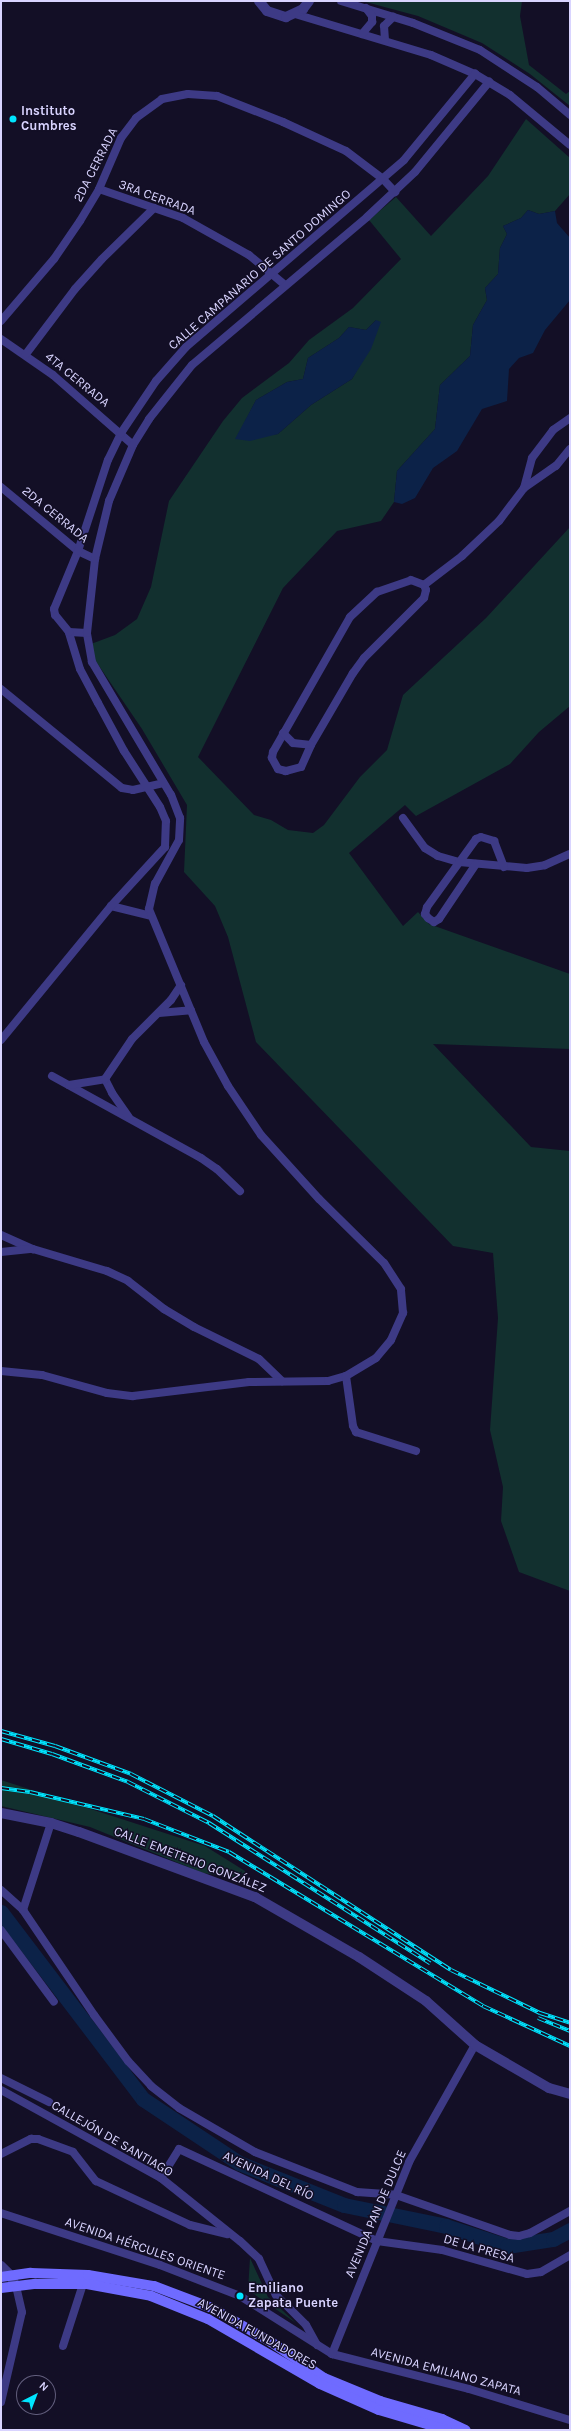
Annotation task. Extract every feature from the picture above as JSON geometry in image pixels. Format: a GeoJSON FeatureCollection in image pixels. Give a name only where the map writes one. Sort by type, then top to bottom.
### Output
{"type":"FeatureCollection","features":[{"type":"Feature","properties":{"kind":"main road","name":"AVENIDA FUNDADORES"},"geometry":{"type":"LineString","coordinates":[[6,2277],[31,2273],[88,2275],[154,2286],[212,2308],[271,2342],[324,2378],[380,2401],[442,2419],[466,2430]]}},
{"type":"Feature","properties":{"kind":"main road","name":"AVENIDA FUNDADORES"},"geometry":{"type":"LineString","coordinates":[[1,2288],[16,2286],[82,2284],[151,2296],[208,2319],[320,2384],[379,2410],[448,2430]]}},
{"type":"Feature","properties":{"kind":"street"},"geometry":{"type":"LineString","coordinates":[[248,1],[260,2],[276,16],[295,14],[385,40],[431,55],[475,74],[489,82],[543,121],[570,145]]}},
{"type":"Feature","properties":{"kind":"street"},"geometry":{"type":"LineString","coordinates":[[295,14],[309,1]]}},
{"type":"Feature","properties":{"kind":"street"},"geometry":{"type":"LineString","coordinates":[[341,1],[450,36],[480,50],[537,86],[570,115]]}},
{"type":"Feature","properties":{"kind":"street"},"geometry":{"type":"LineString","coordinates":[[358,1],[372,16],[372,22],[362,34]]}},
{"type":"Feature","properties":{"kind":"street"},"geometry":{"type":"LineString","coordinates":[[385,40],[384,26],[393,17]]}},
{"type":"Feature","properties":{"kind":"street","name":"CALLE CAMPANARIO DE SANTO DOMINGO"},"geometry":{"type":"LineString","coordinates":[[1,1040],[111,906],[160,855],[165,847],[166,821],[80,669],[69,632],[55,615],[54,609],[78,551],[98,487],[121,433],[156,381],[186,347],[383,179],[427,134],[475,74]]}},
{"type":"Feature","properties":{"kind":"street","name":"CALLE CAMPANARIO DE SANTO DOMINGO"},"geometry":{"type":"LineString","coordinates":[[150,916],[149,909],[155,884],[175,849],[181,831],[180,818],[171,795],[92,662],[87,634],[95,559],[109,501],[134,445],[148,419],[192,365],[395,192],[431,156],[489,82]]}},
{"type":"Feature","properties":{"kind":"street","name":"2DA CERRADA"},"geometry":{"type":"LineString","coordinates":[[1,321],[54,259],[99,190],[121,138],[136,118],[162,99],[188,94],[217,96],[283,122],[346,151],[383,179],[395,192]]}},
{"type":"Feature","properties":{"kind":"street","name":"3RA CERRADA"},"geometry":{"type":"LineString","coordinates":[[99,190],[183,218],[218,236],[271,273],[285,285]]}},
{"type":"Feature","properties":{"kind":"street"},"geometry":{"type":"LineString","coordinates":[[26,354],[75,289],[102,259],[154,208]]}},
{"type":"Feature","properties":{"kind":"street","name":"4TA CERRADA"},"geometry":{"type":"LineString","coordinates":[[1,339],[26,354],[134,445]]}},
{"type":"Feature","properties":{"kind":"street"},"geometry":{"type":"LineString","coordinates":[[524,488],[532,458],[553,430],[570,418]]}},
{"type":"Feature","properties":{"kind":"street"},"geometry":{"type":"LineString","coordinates":[[424,585],[462,556],[499,521],[524,488],[556,466],[570,449]]}},
{"type":"Feature","properties":{"kind":"street","name":"2DA CERRADA"},"geometry":{"type":"LineString","coordinates":[[1,487],[78,551],[95,559]]}},
{"type":"Feature","properties":{"kind":"street"},"geometry":{"type":"LineString","coordinates":[[415,580],[424,585],[426,590],[424,598],[364,658],[353,673],[311,745],[304,763],[297,770],[278,768],[272,758],[282,733],[326,655],[350,617],[377,592],[398,584],[415,580]]}},
{"type":"Feature","properties":{"kind":"street"},"geometry":{"type":"LineString","coordinates":[[69,632],[87,634]]}},
{"type":"Feature","properties":{"kind":"street"},"geometry":{"type":"LineString","coordinates":[[1,689],[122,788],[133,790],[163,782]]}},
{"type":"Feature","properties":{"kind":"street"},"geometry":{"type":"LineString","coordinates":[[98,703],[112,698]]}},
{"type":"Feature","properties":{"kind":"street"},"geometry":{"type":"LineString","coordinates":[[282,733],[293,743],[311,745]]}},
{"type":"Feature","properties":{"kind":"street"},"geometry":{"type":"LineString","coordinates":[[403,818],[424,848],[438,856],[459,862],[504,867],[545,865],[570,854]]}},
{"type":"Feature","properties":{"kind":"street"},"geometry":{"type":"LineString","coordinates":[[476,864],[439,919],[434,922],[425,914],[427,907],[472,843],[481,837],[494,841],[504,867]]}},
{"type":"Feature","properties":{"kind":"street"},"geometry":{"type":"LineString","coordinates":[[1,1372],[42,1375],[107,1393],[133,1396],[160,1390],[282,1381],[328,1381],[346,1376],[376,1358],[391,1340],[403,1313],[401,1289],[384,1263],[319,1199],[261,1135],[228,1086],[204,1042],[181,985],[150,916],[111,906]]}},
{"type":"Feature","properties":{"kind":"street"},"geometry":{"type":"LineString","coordinates":[[69,1085],[105,1079],[132,1040],[159,1013],[181,985]]}},
{"type":"Feature","properties":{"kind":"street"},"geometry":{"type":"LineString","coordinates":[[159,1013],[191,1010]]}},
{"type":"Feature","properties":{"kind":"street"},"geometry":{"type":"LineString","coordinates":[[52,1076],[217,1169],[240,1191]]}},
{"type":"Feature","properties":{"kind":"street"},"geometry":{"type":"LineString","coordinates":[[105,1079],[112,1093],[130,1119]]}},
{"type":"Feature","properties":{"kind":"street"},"geometry":{"type":"LineString","coordinates":[[1,1235],[32,1249],[107,1271],[128,1281],[164,1310],[194,1328],[259,1359],[282,1381]]}},
{"type":"Feature","properties":{"kind":"street"},"geometry":{"type":"LineString","coordinates":[[1,1252],[32,1249]]}},
{"type":"Feature","properties":{"kind":"street"},"geometry":{"type":"LineString","coordinates":[[346,1376],[353,1426],[356,1432],[416,1451]]}},
{"type":"Feature","properties":{"kind":"street","name":"CALLE EMETERIO GONZÁLEZ"},"geometry":{"type":"LineString","coordinates":[[1,1813],[51,1823],[255,1897],[359,1957],[426,2001],[475,2045],[549,2088],[570,2094]]}},
{"type":"Feature","properties":{"kind":"street"},"geometry":{"type":"LineString","coordinates":[[23,1910],[51,1823]]}},
{"type":"Feature","properties":{"kind":"street"},"geometry":{"type":"LineString","coordinates":[[1,1890],[23,1910],[128,2061],[151,2086],[179,2108],[256,2152],[326,2182],[357,2192],[396,2195],[510,2235],[520,2236],[570,2211]]}},
{"type":"Feature","properties":{"kind":"street"},"geometry":{"type":"LineString","coordinates":[[1,1930],[54,2002]]}},
{"type":"Feature","properties":{"kind":"street","name":"AVENIDA PAN DE DULCE"},"geometry":{"type":"LineString","coordinates":[[332,2354],[409,2162],[475,2045]]}},
{"type":"Feature","properties":{"kind":"street","name":"CALLEJÓN DE SANTIAGO"},"geometry":{"type":"LineString","coordinates":[[1,2078],[49,2102]]}},
{"type":"Feature","properties":{"kind":"street","name":"CALLEJÓN DE SANTIAGO"},"geometry":{"type":"LineString","coordinates":[[1,2090],[161,2178],[259,2259],[276,2295],[306,2325],[317,2345]]}},
{"type":"Feature","properties":{"kind":"street"},"geometry":{"type":"LineString","coordinates":[[1,2154],[31,2139],[45,2142],[73,2152],[96,2181],[190,2225],[230,2235]]}},
{"type":"Feature","properties":{"kind":"street","name":"AVENIDA DEL RÍO"},"geometry":{"type":"LineString","coordinates":[[161,2178],[176,2151],[183,2150],[379,2237]]}},
{"type":"Feature","properties":{"kind":"street","name":"AVENIDA HÉRCULES ORIENTE"},"geometry":{"type":"LineString","coordinates":[[1,2213],[160,2264],[228,2291],[317,2345]]}},
{"type":"Feature","properties":{"kind":"street","name":"DE LA PRESA"},"geometry":{"type":"LineString","coordinates":[[379,2237],[442,2250],[527,2274],[541,2272],[570,2255]]}},
{"type":"Feature","properties":{"kind":"street"},"geometry":{"type":"LineString","coordinates":[[1,2266],[6,2277],[16,2286],[22,2312],[1,2402]]}},
{"type":"Feature","properties":{"kind":"street"},"geometry":{"type":"LineString","coordinates":[[63,2346],[82,2284]]}},
{"type":"Feature","properties":{"kind":"street","name":"AVENIDA EMILIANO ZAPATA"},"geometry":{"type":"LineString","coordinates":[[317,2345],[332,2354],[469,2389],[570,2420]]}},
{"type":"Feature","properties":{"kind":"green space"},"geometry":{"type":"Polygon","coordinates":[[[362,1],[522,1],[520,16],[529,65],[566,94],[570,91],[570,106],[530,74],[482,43],[418,16],[362,1]]]}},
{"type":"Feature","properties":{"kind":"green space"},"geometry":{"type":"Polygon","coordinates":[[[526,119],[570,158],[570,194],[555,211],[539,214],[528,210],[521,218],[503,226],[507,234],[500,248],[498,274],[485,288],[487,300],[473,325],[470,356],[440,385],[435,429],[397,471],[394,502],[381,521],[337,531],[283,588],[198,757],[254,815],[271,820],[288,830],[313,833],[324,825],[360,777],[387,750],[403,695],[486,618],[570,527],[570,706],[539,732],[510,764],[416,816],[405,805],[349,853],[403,926],[418,912],[429,924],[570,974],[570,1049],[433,1044],[531,1147],[570,1151],[570,1591],[519,1572],[501,1521],[503,1487],[490,1430],[498,1318],[493,1253],[453,1246],[256,1042],[228,937],[215,906],[184,872],[187,805],[142,729],[95,660],[91,644],[115,635],[137,619],[151,587],[169,501],[223,421],[242,398],[289,363],[309,340],[353,308],[401,259],[369,220],[396,197],[431,236],[488,176],[526,119]],[[376,320],[366,330],[349,327],[339,338],[308,358],[303,379],[287,382],[256,400],[236,439],[278,434],[311,405],[352,379],[360,365],[376,320]]]}},
{"type":"Feature","properties":{"kind":"green space"},"geometry":{"type":"Polygon","coordinates":[[[1,1780],[205,1846],[245,1871],[244,1879],[203,1873],[90,1827],[1,1806],[1,1780]]]}},
{"type":"Feature","properties":{"kind":"green space"},"geometry":{"type":"Polygon","coordinates":[[[250,2258],[268,2297],[296,2323],[248,2290],[250,2258]]]}},
{"type":"Feature","properties":{"kind":"water"},"geometry":{"type":"Polygon","coordinates":[[[528,210],[539,214],[555,211],[557,223],[570,238],[570,300],[545,330],[533,353],[519,358],[509,369],[507,401],[482,409],[457,451],[433,468],[415,498],[402,504],[394,502],[397,471],[435,429],[440,385],[470,356],[473,325],[487,300],[485,288],[498,274],[500,248],[507,234],[503,226],[521,218],[528,210]]]}},
{"type":"Feature","properties":{"kind":"water"},"geometry":{"type":"Polygon","coordinates":[[[376,320],[381,322],[371,349],[352,379],[311,405],[278,434],[250,441],[235,439],[256,400],[287,382],[303,379],[308,358],[339,338],[349,327],[366,330],[376,320]]]}},
{"type":"Feature","properties":{"kind":"waterway"},"geometry":{"type":"LineString","coordinates":[[1,1912],[143,2099],[239,2163],[344,2205],[446,2226],[507,2246],[553,2239],[570,2230]]}},
{"type":"Feature","properties":{"kind":"railway"},"geometry":{"type":"LineString","coordinates":[[1,1731],[55,1746],[131,1774],[213,1816],[451,1970],[540,2013],[570,2023]]}},
{"type":"Feature","properties":{"kind":"railway"},"geometry":{"type":"LineString","coordinates":[[1,1739],[52,1754],[128,1782],[209,1823],[430,1963]]}},
{"type":"Feature","properties":{"kind":"railway"},"geometry":{"type":"LineString","coordinates":[[1,1788],[30,1792],[144,1819],[229,1852],[483,2006],[570,2046]]}},
{"type":"Feature","properties":{"kind":"railway"},"geometry":{"type":"LineString","coordinates":[[538,2018],[570,2031]]}},
{"type":"Feature","properties":{"kind":"place","name":"Instituto Cumbres"},"geometry":{"type":"Point","coordinates":[13,119]}},
{"type":"Feature","properties":{"kind":"place","name":"Emiliano Zapata Puente"},"geometry":{"type":"Point","coordinates":[240,2296]}}]}
